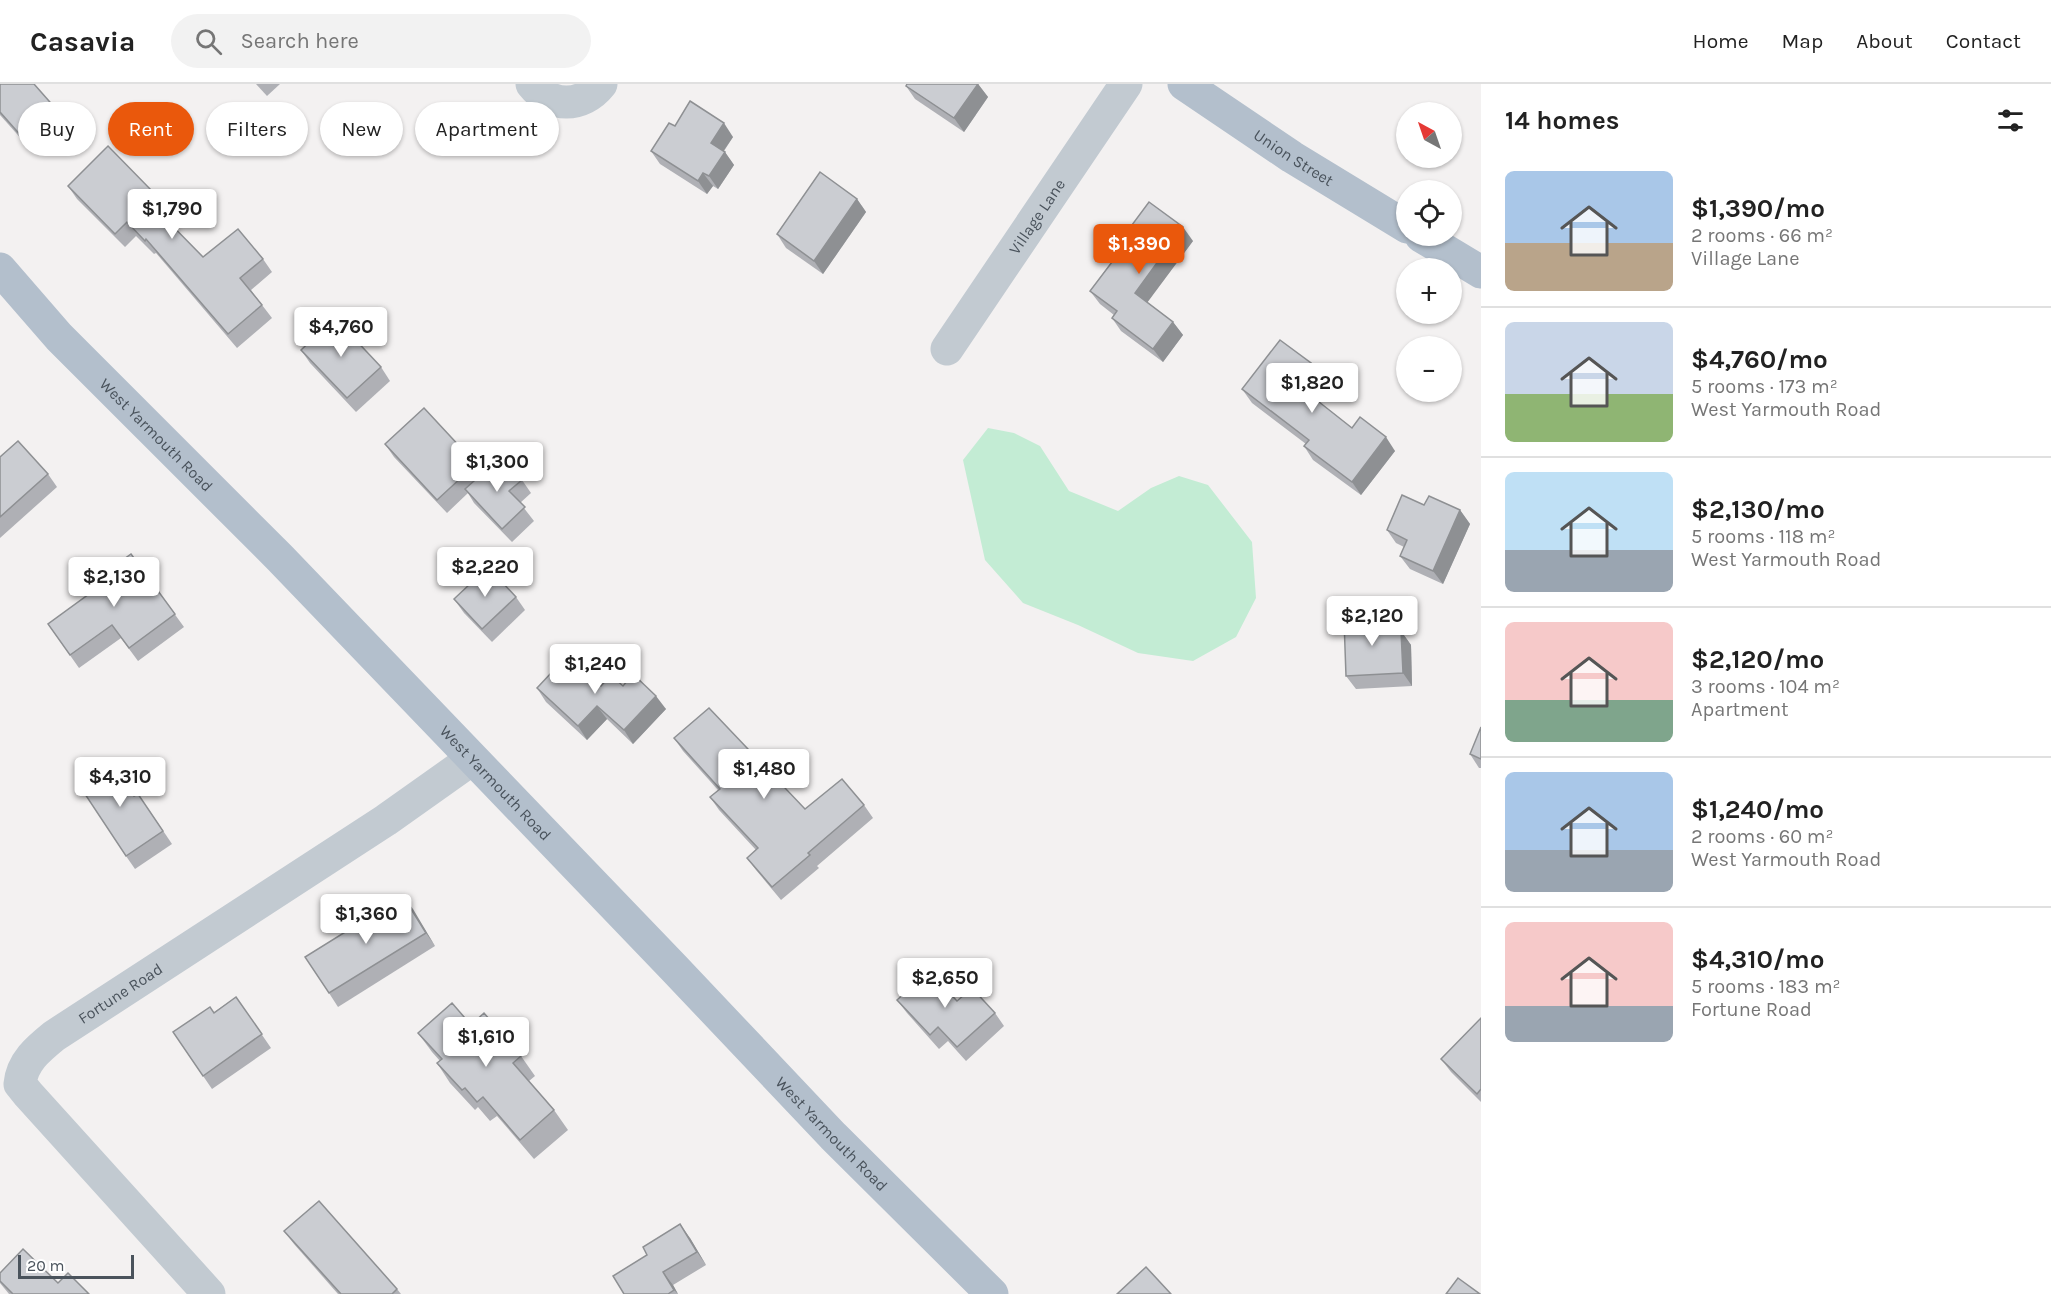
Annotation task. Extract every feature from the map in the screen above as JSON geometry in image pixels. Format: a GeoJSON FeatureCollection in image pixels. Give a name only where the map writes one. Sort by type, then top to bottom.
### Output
{"type":"FeatureCollection","features":[{"type":"Feature","properties":{"kind":"main road","name":"Union Street"},"geometry":{"type":"LineString","coordinates":[[1184,84],[1292,157],[1396,220]]}},
{"type":"Feature","properties":{"kind":"main road"},"geometry":{"type":"LineString","coordinates":[[1438,246],[1481,272]]}},
{"type":"Feature","properties":{"kind":"main road","name":"West Yarmouth Road"},"geometry":{"type":"LineString","coordinates":[[0,269],[59,337],[280,558],[832,1136],[992,1294]]}},
{"type":"Feature","properties":{"kind":"street"},"geometry":{"type":"LineString","coordinates":[[532,84],[552,101],[568,104],[588,96],[601,84]]}},
{"type":"Feature","properties":{"kind":"street","name":"Village Lane"},"geometry":{"type":"LineString","coordinates":[[947,349],[1126,84]]}},
{"type":"Feature","properties":{"kind":"street","name":"Fortune Road"},"geometry":{"type":"LineString","coordinates":[[209,1294],[28,1094],[20,1084],[21,1071],[41,1046],[54,1036],[376,826],[472,759]]}},
{"type":"Feature","properties":{"kind":"green space"},"geometry":{"type":"Polygon","coordinates":[[[988,428],[1014,433],[1040,446],[1069,491],[1118,511],[1151,488],[1179,476],[1208,485],[1252,542],[1256,598],[1236,637],[1193,661],[1138,653],[1023,603],[985,560],[963,460],[988,428]]]}},
{"type":"Feature","properties":{"kind":"building"},"geometry":{"type":"Polygon","coordinates":[[[0,84],[34,84],[50,102],[18,102],[18,132],[0,112],[0,84]]]}},
{"type":"Feature","properties":{"kind":"building"},"geometry":{"type":"Polygon","coordinates":[[[907,84],[978,84],[954,118],[906,86],[907,84]]]}},
{"type":"Feature","properties":{"kind":"building"},"geometry":{"type":"Polygon","coordinates":[[[690,101],[724,123],[711,143],[725,152],[709,176],[703,173],[698,181],[651,151],[669,123],[675,126],[690,101]]]}},
{"type":"Feature","properties":{"kind":"building"},"geometry":{"type":"Polygon","coordinates":[[[108,146],[108,156],[118,156],[154,193],[148,201],[203,257],[238,229],[263,259],[240,278],[262,305],[228,334],[146,239],[145,241],[127,222],[115,234],[68,186],[108,146]]]}},
{"type":"Feature","properties":{"kind":"building"},"geometry":{"type":"Polygon","coordinates":[[[820,172],[857,199],[814,261],[777,234],[820,172]]]}},
{"type":"Feature","properties":{"kind":"building"},"geometry":{"type":"Polygon","coordinates":[[[1149,202],[1183,227],[1135,293],[1173,322],[1153,349],[1112,318],[1117,311],[1090,291],[1125,245],[1120,241],[1149,202]]]}},
{"type":"Feature","properties":{"kind":"building"},"geometry":{"type":"Polygon","coordinates":[[[335,318],[381,367],[347,398],[301,350],[335,318]]]}},
{"type":"Feature","properties":{"kind":"building"},"geometry":{"type":"Polygon","coordinates":[[[1280,340],[1311,363],[1295,383],[1352,428],[1360,417],[1386,437],[1352,482],[1304,446],[1309,440],[1242,389],[1280,340]]]}},
{"type":"Feature","properties":{"kind":"building"},"geometry":{"type":"Polygon","coordinates":[[[424,408],[476,464],[437,500],[385,444],[424,408]]]}},
{"type":"Feature","properties":{"kind":"building"},"geometry":{"type":"Polygon","coordinates":[[[18,441],[48,474],[0,517],[0,457],[18,441]]]}},
{"type":"Feature","properties":{"kind":"building"},"geometry":{"type":"Polygon","coordinates":[[[501,457],[522,480],[509,491],[525,507],[502,529],[465,489],[501,457]]]}},
{"type":"Feature","properties":{"kind":"building"},"geometry":{"type":"Polygon","coordinates":[[[1402,495],[1424,505],[1429,496],[1460,510],[1433,571],[1400,556],[1407,540],[1387,530],[1402,495]]]}},
{"type":"Feature","properties":{"kind":"building"},"geometry":{"type":"Polygon","coordinates":[[[131,554],[175,614],[129,648],[112,625],[70,655],[48,624],[93,591],[88,585],[131,554]]]}},
{"type":"Feature","properties":{"kind":"building"},"geometry":{"type":"Polygon","coordinates":[[[488,567],[516,597],[482,629],[454,599],[488,567]]]}},
{"type":"Feature","properties":{"kind":"building"},"geometry":{"type":"Polygon","coordinates":[[[1389,614],[1392,632],[1401,631],[1403,673],[1346,676],[1344,620],[1389,614]]]}},
{"type":"Feature","properties":{"kind":"building"},"geometry":{"type":"Polygon","coordinates":[[[568,655],[601,686],[611,675],[623,686],[633,674],[656,696],[624,730],[597,706],[578,726],[537,688],[568,655]]]}},
{"type":"Feature","properties":{"kind":"building"},"geometry":{"type":"Polygon","coordinates":[[[709,708],[805,809],[842,779],[864,805],[772,887],[747,858],[758,848],[710,797],[720,789],[674,738],[709,708]]]}},
{"type":"Feature","properties":{"kind":"building"},"geometry":{"type":"Polygon","coordinates":[[[1481,727],[1481,759],[1470,754],[1481,727]]]}},
{"type":"Feature","properties":{"kind":"building"},"geometry":{"type":"Polygon","coordinates":[[[110,760],[134,796],[138,794],[163,831],[126,856],[77,782],[110,760]]]}},
{"type":"Feature","properties":{"kind":"building"},"geometry":{"type":"Polygon","coordinates":[[[403,896],[426,933],[329,993],[305,957],[403,896]]]}},
{"type":"Feature","properties":{"kind":"building"},"geometry":{"type":"Polygon","coordinates":[[[929,971],[957,1001],[972,988],[995,1013],[957,1047],[938,1027],[930,1035],[897,1000],[929,971]]]}},
{"type":"Feature","properties":{"kind":"building"},"geometry":{"type":"Polygon","coordinates":[[[236,997],[262,1034],[203,1076],[173,1032],[210,1007],[214,1013],[236,997]]]}},
{"type":"Feature","properties":{"kind":"building"},"geometry":{"type":"Polygon","coordinates":[[[452,1003],[471,1025],[484,1013],[521,1056],[513,1063],[554,1110],[520,1140],[483,1097],[477,1102],[465,1088],[462,1090],[437,1063],[442,1059],[418,1033],[452,1003]]]}},
{"type":"Feature","properties":{"kind":"building"},"geometry":{"type":"Polygon","coordinates":[[[1481,1018],[1481,1089],[1477,1094],[1441,1059],[1481,1018]]]}},
{"type":"Feature","properties":{"kind":"building"},"geometry":{"type":"Polygon","coordinates":[[[319,1201],[397,1289],[392,1294],[341,1294],[284,1231],[319,1201]]]}},
{"type":"Feature","properties":{"kind":"building"},"geometry":{"type":"Polygon","coordinates":[[[680,1224],[697,1252],[663,1272],[674,1290],[668,1294],[624,1294],[613,1276],[647,1255],[643,1247],[680,1224]]]}},
{"type":"Feature","properties":{"kind":"building"},"geometry":{"type":"Polygon","coordinates":[[[23,1249],[58,1283],[68,1273],[89,1294],[13,1294],[0,1281],[0,1273],[23,1249]]]}},
{"type":"Feature","properties":{"kind":"building"},"geometry":{"type":"Polygon","coordinates":[[[1146,1267],[1171,1294],[1117,1294],[1146,1267]]]}},
{"type":"Feature","properties":{"kind":"building"},"geometry":{"type":"Polygon","coordinates":[[[1458,1278],[1480,1294],[1446,1294],[1458,1278]]]}}]}
